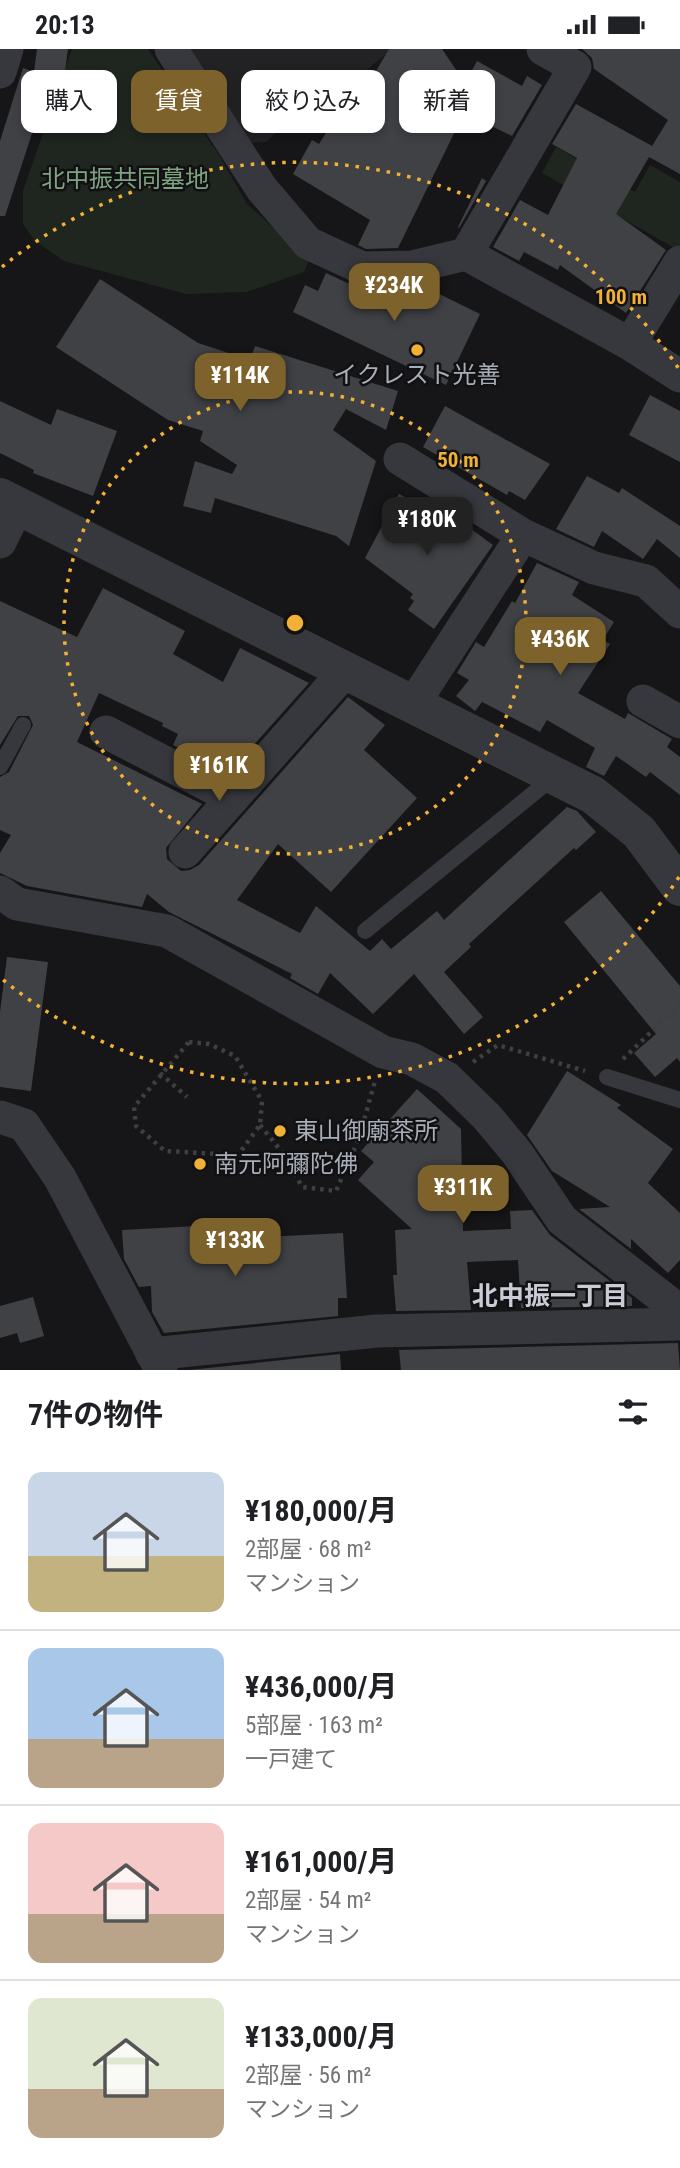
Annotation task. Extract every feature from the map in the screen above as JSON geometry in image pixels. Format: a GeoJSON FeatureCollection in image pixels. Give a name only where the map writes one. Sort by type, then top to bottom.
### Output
{"type":"FeatureCollection","features":[{"type":"Feature","properties":{"kind":"street"},"geometry":{"type":"LineString","coordinates":[[0,72],[7,49]]}},
{"type":"Feature","properties":{"kind":"street"},"geometry":{"type":"LineString","coordinates":[[172,49],[262,189],[308,243],[362,268],[412,267],[466,254],[630,344],[680,376]]}},
{"type":"Feature","properties":{"kind":"street"},"geometry":{"type":"LineString","coordinates":[[466,254],[575,67],[543,49]]}},
{"type":"Feature","properties":{"kind":"street"},"geometry":{"type":"LineString","coordinates":[[630,344],[680,262]]}},
{"type":"Feature","properties":{"kind":"street"},"geometry":{"type":"LineString","coordinates":[[400,459],[523,535],[594,568],[646,581],[680,613]]}},
{"type":"Feature","properties":{"kind":"street"},"geometry":{"type":"LineString","coordinates":[[0,542],[9,501],[556,775],[593,795],[639,832],[680,887]]}},
{"type":"Feature","properties":{"kind":"street"},"geometry":{"type":"LineString","coordinates":[[414,703],[523,535]]}},
{"type":"Feature","properties":{"kind":"street"},"geometry":{"type":"LineString","coordinates":[[185,852],[347,669]]}},
{"type":"Feature","properties":{"kind":"street"},"geometry":{"type":"LineString","coordinates":[[643,701],[680,722]]}},
{"type":"Feature","properties":{"kind":"street"},"geometry":{"type":"LineString","coordinates":[[106,732],[233,799]]}},
{"type":"Feature","properties":{"kind":"street"},"geometry":{"type":"LineString","coordinates":[[0,892],[17,904],[167,931],[383,1052],[412,1059],[447,1078],[487,1117],[517,1153],[562,1220],[680,1311]]}},
{"type":"Feature","properties":{"kind":"street"},"geometry":{"type":"LineString","coordinates":[[0,1117],[24,1125],[60,1178],[156,1362],[377,1331],[680,1324]]}},
{"type":"Feature","properties":{"kind":"lane"},"geometry":{"type":"LineString","coordinates":[[0,767],[23,725]]}},
{"type":"Feature","properties":{"kind":"lane"},"geometry":{"type":"LineString","coordinates":[[365,931],[556,775]]}},
{"type":"Feature","properties":{"kind":"lane"},"geometry":{"type":"LineString","coordinates":[[607,1077],[680,1100]]}},
{"type":"Feature","properties":{"kind":"path"},"geometry":{"type":"LineString","coordinates":[[447,1078],[498,1045],[607,1077],[655,1025],[680,1004]]}},
{"type":"Feature","properties":{"kind":"path"},"geometry":{"type":"LineString","coordinates":[[260,1125],[239,1155],[165,1151],[136,1126],[134,1107],[189,1042],[209,1044],[235,1056],[262,1101],[260,1125],[286,1157],[302,1187],[336,1191],[359,1138],[383,1052]]}},
{"type":"Feature","properties":{"kind":"path"},"geometry":{"type":"LineString","coordinates":[[160,1073],[187,1097]]}},
{"type":"Feature","properties":{"kind":"shaded area"},"geometry":{"type":"Polygon","coordinates":[[[184,49],[392,49],[366,70],[241,70],[241,133],[275,133],[266,142],[245,143],[227,115],[227,70],[198,70],[184,49]]]}},
{"type":"Feature","properties":{"kind":"green space","name":"北中振共同墓地"},"geometry":{"type":"Polygon","coordinates":[[[72,49],[148,49],[162,70],[131,70],[131,133],[204,133],[247,204],[309,260],[304,272],[247,292],[186,294],[64,261],[35,241],[23,224],[23,191],[43,133],[117,133],[117,70],[65,70],[72,49]]]}},
{"type":"Feature","properties":{"kind":"green space"},"geometry":{"type":"Polygon","coordinates":[[[556,147],[635,192],[650,165],[680,182],[680,251],[542,173],[556,147]]]}},
{"type":"Feature","properties":{"kind":"building"},"geometry":{"type":"Polygon","coordinates":[[[37,49],[68,49],[65,70],[34,70],[37,49]]]}},
{"type":"Feature","properties":{"kind":"building"},"geometry":{"type":"Polygon","coordinates":[[[389,49],[442,49],[456,70],[399,70],[399,133],[454,133],[398,248],[366,249],[358,245],[370,220],[293,174],[312,140],[319,144],[326,133],[385,133],[385,70],[377,70],[389,49]]]}},
{"type":"Feature","properties":{"kind":"building"},"geometry":{"type":"Polygon","coordinates":[[[582,49],[680,49],[680,174],[649,157],[616,214],[666,250],[626,313],[560,265],[558,270],[524,252],[519,261],[493,247],[520,200],[548,215],[577,158],[552,144],[576,104],[652,146],[668,120],[594,69],[592,58],[582,49]]]}},
{"type":"Feature","properties":{"kind":"building"},"geometry":{"type":"Polygon","coordinates":[[[477,61],[493,70],[472,70],[477,61]]]}},
{"type":"Feature","properties":{"kind":"building"},"geometry":{"type":"Polygon","coordinates":[[[495,71],[522,86],[527,76],[542,85],[512,136],[495,128],[495,71]]]}},
{"type":"Feature","properties":{"kind":"building"},"geometry":{"type":"Polygon","coordinates":[[[21,74],[21,133],[32,133],[5,216],[0,216],[0,141],[21,74]]]}},
{"type":"Feature","properties":{"kind":"building"},"geometry":{"type":"Polygon","coordinates":[[[482,178],[486,181],[459,228],[458,227],[482,178]]]}},
{"type":"Feature","properties":{"kind":"building","name":"イクレスト光善"},"geometry":{"type":"Polygon","coordinates":[[[326,273],[354,286],[392,287],[423,301],[429,289],[480,314],[446,385],[293,312],[305,285],[318,291],[326,273]]]}},
{"type":"Feature","properties":{"kind":"building"},"geometry":{"type":"Polygon","coordinates":[[[100,279],[198,343],[250,360],[255,346],[398,391],[386,430],[346,409],[333,430],[376,461],[349,546],[336,536],[215,498],[211,513],[183,506],[195,461],[232,474],[237,465],[200,441],[203,431],[168,420],[56,347],[100,279]]]}},
{"type":"Feature","properties":{"kind":"building"},"geometry":{"type":"Polygon","coordinates":[[[650,395],[680,411],[680,462],[629,435],[650,395]]]}},
{"type":"Feature","properties":{"kind":"building"},"geometry":{"type":"Polygon","coordinates":[[[0,401],[51,425],[57,409],[117,431],[93,496],[33,473],[34,470],[0,453],[0,401]]]}},
{"type":"Feature","properties":{"kind":"building"},"geometry":{"type":"Polygon","coordinates":[[[445,406],[550,464],[525,500],[509,491],[507,495],[423,447],[445,406]]]}},
{"type":"Feature","properties":{"kind":"building"},"geometry":{"type":"Polygon","coordinates":[[[587,476],[619,493],[622,488],[680,526],[680,558],[657,539],[643,559],[602,531],[594,547],[556,529],[587,476]]]}},
{"type":"Feature","properties":{"kind":"building"},"geometry":{"type":"Polygon","coordinates":[[[399,494],[453,522],[456,518],[493,545],[434,629],[408,610],[414,601],[410,598],[413,594],[365,558],[399,494]]]}},
{"type":"Feature","properties":{"kind":"building"},"geometry":{"type":"Polygon","coordinates":[[[537,563],[579,582],[572,595],[614,622],[603,640],[610,644],[578,693],[625,719],[628,713],[672,739],[667,747],[680,757],[680,795],[650,772],[646,777],[616,756],[604,776],[586,767],[595,748],[547,720],[540,732],[482,702],[475,711],[456,696],[469,680],[457,673],[476,642],[484,647],[512,601],[515,603],[537,563]]]}},
{"type":"Feature","properties":{"kind":"building"},"geometry":{"type":"Polygon","coordinates":[[[103,588],[185,631],[173,654],[223,682],[240,648],[309,683],[228,774],[173,745],[178,734],[162,726],[163,723],[99,693],[77,742],[202,804],[166,848],[167,859],[181,871],[199,865],[348,697],[385,725],[364,750],[417,798],[331,892],[278,844],[237,900],[300,933],[316,906],[370,951],[382,939],[391,949],[437,911],[444,920],[567,807],[577,811],[596,832],[576,850],[574,848],[469,944],[471,947],[444,972],[483,1017],[464,1034],[414,974],[373,1014],[330,973],[318,994],[290,978],[292,974],[169,912],[147,894],[142,907],[27,886],[0,873],[0,853],[11,835],[0,830],[0,777],[9,772],[33,725],[29,716],[18,716],[0,745],[0,601],[77,637],[103,588]]]}},
{"type":"Feature","properties":{"kind":"building"},"geometry":{"type":"Polygon","coordinates":[[[601,891],[680,986],[680,1062],[677,1058],[655,1077],[634,1053],[656,1034],[564,922],[601,891]]]}},
{"type":"Feature","properties":{"kind":"building"},"geometry":{"type":"Polygon","coordinates":[[[7,957],[48,962],[31,1091],[0,1087],[0,1012],[7,957]]]}},
{"type":"Feature","properties":{"kind":"building"},"geometry":{"type":"Polygon","coordinates":[[[567,1071],[621,1105],[617,1108],[673,1149],[648,1183],[680,1213],[680,1260],[668,1273],[631,1239],[631,1249],[579,1209],[610,1207],[552,1171],[527,1135],[567,1071]]]}},
{"type":"Feature","properties":{"kind":"building"},"geometry":{"type":"Polygon","coordinates":[[[417,1089],[461,1129],[463,1231],[511,1229],[510,1211],[532,1210],[550,1235],[632,1298],[632,1306],[521,1308],[518,1260],[467,1262],[471,1310],[396,1311],[393,1275],[397,1275],[395,1230],[412,1229],[358,1180],[374,1162],[361,1151],[417,1089]]]}},
{"type":"Feature","properties":{"kind":"building"},"geometry":{"type":"Polygon","coordinates":[[[215,1225],[218,1252],[266,1248],[266,1237],[343,1233],[347,1298],[338,1298],[338,1316],[164,1333],[152,1312],[151,1286],[139,1287],[124,1259],[122,1230],[215,1225]]]}},
{"type":"Feature","properties":{"kind":"building"},"geometry":{"type":"Polygon","coordinates":[[[33,1297],[44,1336],[20,1343],[17,1333],[0,1338],[0,1306],[33,1297]]]}},
{"type":"Feature","properties":{"kind":"building"},"geometry":{"type":"Polygon","coordinates":[[[678,1343],[680,1370],[401,1370],[399,1350],[678,1343]]]}},
{"type":"Feature","properties":{"kind":"building"},"geometry":{"type":"Polygon","coordinates":[[[340,1354],[341,1370],[189,1370],[340,1354]]]}},
{"type":"Feature","properties":{"kind":"place","name":"イクレスト光善"},"geometry":{"type":"Point","coordinates":[417,350]}},
{"type":"Feature","properties":{"kind":"place","name":"東山御廟茶所"},"geometry":{"type":"Point","coordinates":[280,1131]}},
{"type":"Feature","properties":{"kind":"place","name":"南元阿彌陀佛"},"geometry":{"type":"Point","coordinates":[200,1164]}},
{"type":"Feature","properties":{"kind":"district","name":"北中振一丁目"},"geometry":{"type":"Point","coordinates":[550,1296]}}]}
